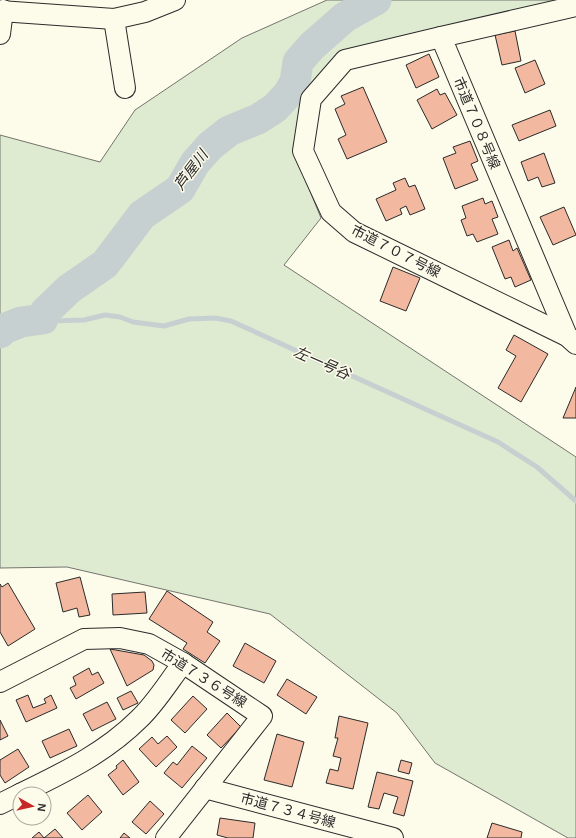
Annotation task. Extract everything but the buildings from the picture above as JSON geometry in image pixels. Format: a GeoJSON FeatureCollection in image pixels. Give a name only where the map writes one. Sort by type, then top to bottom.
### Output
{"type":"FeatureCollection","features":[{"type":"Feature","properties":{"kind":"street"},"geometry":{"type":"LineString","coordinates":[[0,34],[1,11],[114,19],[145,12],[175,0]]}},
{"type":"Feature","properties":{"kind":"street"},"geometry":{"type":"LineString","coordinates":[[441,37],[576,6]]}},
{"type":"Feature","properties":{"kind":"street"},"geometry":{"type":"LineString","coordinates":[[114,19],[125,88]]}},
{"type":"Feature","properties":{"kind":"street","name":"市道７０８号線"},"geometry":{"type":"LineString","coordinates":[[441,37],[571,340]]}},
{"type":"Feature","properties":{"kind":"street","name":"市道７０７号線"},"geometry":{"type":"LineString","coordinates":[[441,37],[345,60],[311,99],[303,151],[331,212],[354,232],[571,340]]}},
{"type":"Feature","properties":{"kind":"street","name":"市道７３６号線"},"geometry":{"type":"LineString","coordinates":[[0,682],[84,639],[120,638],[149,644],[183,663],[262,716],[166,838]]}},
{"type":"Feature","properties":{"kind":"street"},"geometry":{"type":"LineString","coordinates":[[36,786],[69,770],[104,750],[140,718],[183,663]]}},
{"type":"Feature","properties":{"kind":"street","name":"市道７３４号線"},"geometry":{"type":"LineString","coordinates":[[206,788],[393,838]]}},
{"type":"Feature","properties":{"kind":"street"},"geometry":{"type":"LineString","coordinates":[[0,804],[12,798]]}},
{"type":"Feature","properties":{"kind":"green space"},"geometry":{"type":"Polygon","coordinates":[[[327,0],[567,0],[339,55],[294,152],[321,218],[284,265],[576,457],[576,838],[568,838],[435,763],[397,713],[270,614],[67,567],[0,568],[0,135],[100,162],[135,110],[242,38],[327,0]]]}},
{"type":"Feature","properties":{"kind":"waterway","name":"芦屋川"},"geometry":{"type":"LineString","coordinates":[[0,333],[1,330],[21,322],[43,319],[45,312],[69,289],[105,264],[142,215],[180,189],[195,163],[210,146],[229,131],[258,119],[275,108],[288,94],[295,82],[298,62],[312,46],[345,17],[376,0]]}},
{"type":"Feature","properties":{"kind":"waterway","name":"左一号谷"},"geometry":{"type":"LineString","coordinates":[[43,319],[50,321],[84,320],[105,315],[120,317],[133,322],[164,326],[189,319],[215,318],[231,321],[498,442],[537,467],[576,501]]}}]}
